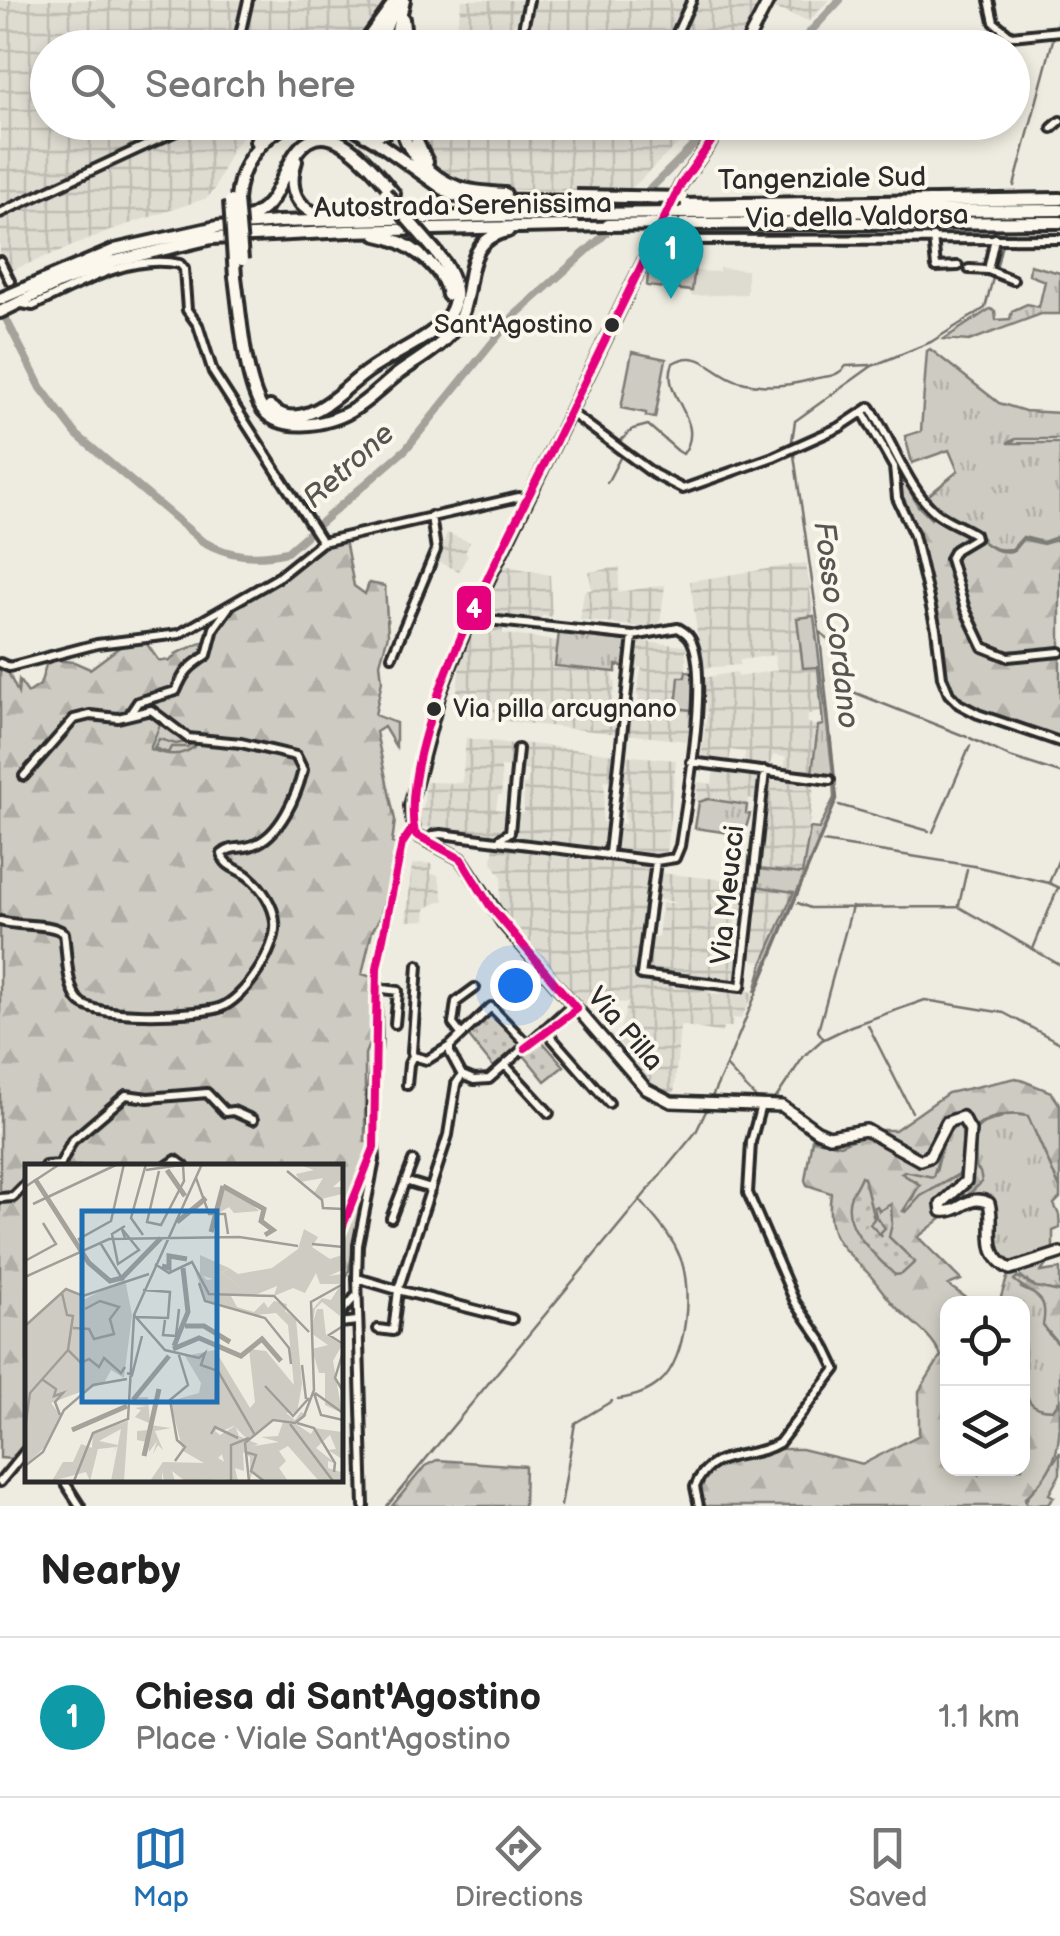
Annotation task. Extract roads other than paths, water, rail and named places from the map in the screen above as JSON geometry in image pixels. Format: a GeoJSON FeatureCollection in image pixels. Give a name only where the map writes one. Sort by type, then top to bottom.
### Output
{"type":"FeatureCollection","features":[{"type":"Feature","properties":{"kind":"highway"},"geometry":{"type":"LineString","coordinates":[[376,30],[401,0]]}},
{"type":"Feature","properties":{"kind":"highway"},"geometry":{"type":"LineString","coordinates":[[387,30],[401,0]]}},
{"type":"Feature","properties":{"kind":"highway"},"geometry":{"type":"LineString","coordinates":[[396,30],[401,0]]}},
{"type":"Feature","properties":{"kind":"highway"},"geometry":{"type":"LineString","coordinates":[[401,0],[404,30]]}},
{"type":"Feature","properties":{"kind":"highway"},"geometry":{"type":"LineString","coordinates":[[257,140],[238,170],[233,200],[236,277],[253,382],[260,404],[279,421],[318,422],[351,412],[438,345],[461,317],[473,257],[488,238],[507,231],[608,225]]}},
{"type":"Feature","properties":{"kind":"highway"},"geometry":{"type":"LineString","coordinates":[[266,140],[240,178],[233,200],[244,309],[255,369],[265,399],[281,414],[294,417],[319,408],[370,369],[446,323],[453,305],[450,274],[439,251]]}},
{"type":"Feature","properties":{"kind":"highway"},"geometry":{"type":"LineString","coordinates":[[135,243],[177,230],[258,214],[276,197],[296,153],[318,140],[336,140],[354,149],[456,274],[460,302],[454,322],[438,345]]}},
{"type":"Feature","properties":{"kind":"highway","name":"Tangenziale Sud"},"geometry":{"type":"LineString","coordinates":[[371,140],[452,195],[577,210],[679,210],[738,201],[1060,196]]}},
{"type":"Feature","properties":{"kind":"highway","name":"Tangenziale Sud"},"geometry":{"type":"LineString","coordinates":[[405,140],[451,185],[577,210]]}},
{"type":"Feature","properties":{"kind":"highway"},"geometry":{"type":"LineString","coordinates":[[417,140],[433,171]]}},
{"type":"Feature","properties":{"kind":"highway"},"geometry":{"type":"LineString","coordinates":[[390,194],[357,159],[336,145],[309,149],[300,155],[294,168],[295,196],[306,210],[316,214],[461,216]]}},
{"type":"Feature","properties":{"kind":"highway","name":"Autostrada Serenissima"},"geometry":{"type":"LineString","coordinates":[[8,304],[134,256],[192,241],[577,210]]}},
{"type":"Feature","properties":{"kind":"highway","name":"Autostrada Serenissima"},"geometry":{"type":"LineString","coordinates":[[8,304],[69,267],[135,243],[257,223],[577,210],[608,225],[679,210],[1060,210]]}},
{"type":"Feature","properties":{"kind":"highway","name":"Autostrada Serenissima"},"geometry":{"type":"LineString","coordinates":[[679,210],[1060,222]]}},
{"type":"Feature","properties":{"kind":"highway"},"geometry":{"type":"LineString","coordinates":[[262,234],[377,235],[408,246],[442,277],[449,299],[442,319],[420,340]]}},
{"type":"Feature","properties":{"kind":"main road"},"geometry":{"type":"LineString","coordinates":[[753,30],[769,0]]}},
{"type":"Feature","properties":{"kind":"main road"},"geometry":{"type":"LineString","coordinates":[[413,831],[410,806],[426,739],[443,682],[470,618],[682,184],[710,140]]}},
{"type":"Feature","properties":{"kind":"main road","name":"Via Pilla"},"geometry":{"type":"LineString","coordinates":[[413,831],[466,865],[490,906],[572,1010],[646,1089],[672,1102],[782,1106],[816,1131],[830,1136],[866,1130],[920,1160],[929,1158],[943,1126],[952,1118],[962,1117],[970,1130],[966,1181],[941,1204],[942,1212],[950,1212],[969,1200],[989,1203],[991,1247],[1006,1268],[1021,1268],[1060,1253]]}},
{"type":"Feature","properties":{"kind":"street"},"geometry":{"type":"LineString","coordinates":[[241,30],[248,0]]}},
{"type":"Feature","properties":{"kind":"street"},"geometry":{"type":"LineString","coordinates":[[523,30],[529,0]]}},
{"type":"Feature","properties":{"kind":"street"},"geometry":{"type":"LineString","coordinates":[[678,30],[692,0]]}},
{"type":"Feature","properties":{"kind":"street"},"geometry":{"type":"LineString","coordinates":[[989,0],[994,22],[1001,30]]}},
{"type":"Feature","properties":{"kind":"street"},"geometry":{"type":"LineString","coordinates":[[1030,34],[1056,32]]}},
{"type":"Feature","properties":{"kind":"street"},"geometry":{"type":"LineString","coordinates":[[1052,128],[1060,121]]}},
{"type":"Feature","properties":{"kind":"street"},"geometry":{"type":"LineString","coordinates":[[0,214],[158,140]]}},
{"type":"Feature","properties":{"kind":"street"},"geometry":{"type":"LineString","coordinates":[[933,237],[936,267],[958,266]]}},
{"type":"Feature","properties":{"kind":"street"},"geometry":{"type":"LineString","coordinates":[[988,270],[995,238]]}},
{"type":"Feature","properties":{"kind":"street","name":"Via della Valdorsa"},"geometry":{"type":"LineString","coordinates":[[654,240],[1060,238]]}},
{"type":"Feature","properties":{"kind":"street"},"geometry":{"type":"LineString","coordinates":[[646,258],[689,265]]}},
{"type":"Feature","properties":{"kind":"street"},"geometry":{"type":"LineString","coordinates":[[0,261],[10,281]]}},
{"type":"Feature","properties":{"kind":"street"},"geometry":{"type":"LineString","coordinates":[[8,304],[33,306],[119,268],[164,262],[180,264],[184,269],[187,310],[198,325],[212,372],[320,539]]}},
{"type":"Feature","properties":{"kind":"street"},"geometry":{"type":"LineString","coordinates":[[969,270],[988,270],[1013,280]]}},
{"type":"Feature","properties":{"kind":"street"},"geometry":{"type":"LineString","coordinates":[[570,412],[679,488],[694,487],[798,446],[840,427],[870,406],[923,500],[939,515],[974,534],[975,538],[955,550],[950,559],[965,609],[983,646],[1008,656],[1060,652]]}},
{"type":"Feature","properties":{"kind":"street"},"geometry":{"type":"LineString","coordinates":[[863,412],[894,467],[897,498],[916,545],[936,630],[942,677],[949,694],[978,714],[1060,742]]}},
{"type":"Feature","properties":{"kind":"street"},"geometry":{"type":"LineString","coordinates":[[0,663],[8,667],[97,644],[178,634],[277,578],[320,539],[519,497],[529,499]]}},
{"type":"Feature","properties":{"kind":"street"},"geometry":{"type":"LineString","coordinates":[[392,656],[436,550],[431,516]]}},
{"type":"Feature","properties":{"kind":"street"},"geometry":{"type":"LineString","coordinates":[[130,715],[138,702],[176,690],[189,666],[207,656],[214,628],[233,603]]}},
{"type":"Feature","properties":{"kind":"street"},"geometry":{"type":"LineString","coordinates":[[434,842],[450,836],[499,839],[656,860],[675,858],[680,846],[697,674],[692,640],[683,630],[633,636],[470,618]]}},
{"type":"Feature","properties":{"kind":"street"},"geometry":{"type":"LineString","coordinates":[[609,853],[633,636]]}},
{"type":"Feature","properties":{"kind":"street"},"geometry":{"type":"LineString","coordinates":[[0,921],[20,927],[51,926],[64,932],[74,993],[84,1006],[100,1012],[138,1014],[219,1008],[241,994],[258,971],[276,926],[271,904],[250,877],[226,864],[222,854],[230,848],[254,845],[274,828],[298,792],[302,762],[296,756],[260,748],[188,738],[152,710],[118,718],[90,715],[74,719],[24,776]]}},
{"type":"Feature","properties":{"kind":"street"},"geometry":{"type":"LineString","coordinates":[[499,839],[510,832],[518,749]]}},
{"type":"Feature","properties":{"kind":"street"},"geometry":{"type":"LineString","coordinates":[[691,762],[830,780]]}},
{"type":"Feature","properties":{"kind":"street","name":"Via Meucci"},"geometry":{"type":"LineString","coordinates":[[656,860],[640,975],[741,987],[764,771]]}},
{"type":"Feature","properties":{"kind":"street"},"geometry":{"type":"LineString","coordinates":[[364,1506],[357,1278],[358,1245],[375,1160],[377,968],[402,844],[413,831]]}},
{"type":"Feature","properties":{"kind":"street"},"geometry":{"type":"LineString","coordinates":[[434,842],[450,836]]}},
{"type":"Feature","properties":{"kind":"street"},"geometry":{"type":"LineString","coordinates":[[406,1085],[413,1056],[418,965]]}},
{"type":"Feature","properties":{"kind":"street"},"geometry":{"type":"LineString","coordinates":[[376,988],[398,991],[396,1024]]}},
{"type":"Feature","properties":{"kind":"street"},"geometry":{"type":"LineString","coordinates":[[460,1034],[453,1024],[456,1002],[475,988]]}},
{"type":"Feature","properties":{"kind":"street"},"geometry":{"type":"LineString","coordinates":[[413,1056],[427,1060],[450,1046],[495,1007],[528,1045]]}},
{"type":"Feature","properties":{"kind":"street"},"geometry":{"type":"LineString","coordinates":[[450,1046],[462,1076],[481,1081],[506,1066],[572,1010]]}},
{"type":"Feature","properties":{"kind":"street"},"geometry":{"type":"LineString","coordinates":[[546,1030],[609,1103]]}},
{"type":"Feature","properties":{"kind":"street"},"geometry":{"type":"LineString","coordinates":[[506,1066],[549,1114]]}},
{"type":"Feature","properties":{"kind":"street"},"geometry":{"type":"LineString","coordinates":[[378,1329],[393,1331],[398,1290],[448,1135],[456,1084],[462,1076]]}},
{"type":"Feature","properties":{"kind":"street"},"geometry":{"type":"LineString","coordinates":[[62,1164],[72,1141],[126,1095],[148,1098],[205,1093],[225,1112],[233,1111],[253,1120]]}},
{"type":"Feature","properties":{"kind":"street"},"geometry":{"type":"LineString","coordinates":[[698,1506],[694,1487],[709,1466],[726,1456],[765,1450],[779,1443],[836,1368],[795,1302],[748,1193],[751,1142],[762,1104]]}},
{"type":"Feature","properties":{"kind":"street"},"geometry":{"type":"LineString","coordinates":[[342,1228],[374,1148]]}},
{"type":"Feature","properties":{"kind":"street"},"geometry":{"type":"LineString","coordinates":[[391,1218],[413,1160]]}},
{"type":"Feature","properties":{"kind":"street"},"geometry":{"type":"LineString","coordinates":[[405,1182],[431,1189]]}},
{"type":"Feature","properties":{"kind":"street"},"geometry":{"type":"LineString","coordinates":[[0,1198],[13,1197],[25,1185]]}},
{"type":"Feature","properties":{"kind":"street"},"geometry":{"type":"LineString","coordinates":[[357,1278],[512,1319]]}},
{"type":"Feature","properties":{"kind":"street"},"geometry":{"type":"LineString","coordinates":[[342,1312],[352,1304],[357,1291]]}},
{"type":"Feature","properties":{"kind":"street"},"geometry":{"type":"LineString","coordinates":[[342,1323],[357,1321]]}},
{"type":"Feature","properties":{"kind":"street"},"geometry":{"type":"LineString","coordinates":[[0,1482],[25,1452]]}},
{"type":"Feature","properties":{"kind":"street"},"geometry":{"type":"LineString","coordinates":[[64,1481],[80,1506]]}},
{"type":"Feature","properties":{"kind":"waterway","name":"Retrone"},"geometry":{"type":"LineString","coordinates":[[812,30],[840,0]]}},
{"type":"Feature","properties":{"kind":"waterway","name":"Fosso Cordano"},"geometry":{"type":"LineString","coordinates":[[1056,28],[1060,10]]}},
{"type":"Feature","properties":{"kind":"waterway","name":"Fosso Cordano"},"geometry":{"type":"LineString","coordinates":[[1030,126],[1054,36]]}},
{"type":"Feature","properties":{"kind":"waterway","name":"Retrone"},"geometry":{"type":"LineString","coordinates":[[0,307],[41,388],[77,435],[202,541],[243,555],[287,552],[406,449],[514,316],[599,240],[699,140]]}},
{"type":"Feature","properties":{"kind":"waterway","name":"Fosso Cordano"},"geometry":{"type":"LineString","coordinates":[[1014,186],[1026,140]]}},
{"type":"Feature","properties":{"kind":"waterway","name":"Fosso Cordano"},"geometry":{"type":"LineString","coordinates":[[1004,235],[1005,228]]}},
{"type":"Feature","properties":{"kind":"waterway","name":"Fosso Cordano"},"geometry":{"type":"LineString","coordinates":[[996,270],[1002,243]]}},
{"type":"Feature","properties":{"kind":"waterway","name":"Fosso Cordano"},"geometry":{"type":"LineString","coordinates":[[726,1066],[837,799],[820,637],[792,441],[795,421],[872,366],[931,342],[985,308],[993,278]]}},
{"type":"Feature","properties":{"kind":"waterway"},"geometry":{"type":"LineString","coordinates":[[619,442],[633,429],[648,425],[683,454],[690,430],[670,375],[673,363],[683,359],[699,360],[738,381],[765,385],[801,382],[834,375],[846,366],[870,365]]}},
{"type":"Feature","properties":{"kind":"waterway"},"geometry":{"type":"LineString","coordinates":[[607,483],[621,456]]}},
{"type":"Feature","properties":{"kind":"waterway"},"geometry":{"type":"LineString","coordinates":[[820,632],[833,647],[848,690],[967,737]]}},
{"type":"Feature","properties":{"kind":"waterway"},"geometry":{"type":"LineString","coordinates":[[970,738],[1010,757],[1060,773]]}},
{"type":"Feature","properties":{"kind":"waterway"},"geometry":{"type":"LineString","coordinates":[[933,832],[970,746]]}},
{"type":"Feature","properties":{"kind":"waterway"},"geometry":{"type":"LineString","coordinates":[[839,805],[929,831]]}},
{"type":"Feature","properties":{"kind":"waterway"},"geometry":{"type":"LineString","coordinates":[[823,842],[974,866],[1049,883]]}},
{"type":"Feature","properties":{"kind":"waterway"},"geometry":{"type":"LineString","coordinates":[[1060,856],[1049,883],[1060,888]]}},
{"type":"Feature","properties":{"kind":"waterway"},"geometry":{"type":"LineString","coordinates":[[959,905],[967,869]]}},
{"type":"Feature","properties":{"kind":"waterway"},"geometry":{"type":"LineString","coordinates":[[1033,949],[1058,888]]}},
{"type":"Feature","properties":{"kind":"waterway"},"geometry":{"type":"LineString","coordinates":[[798,903],[810,908],[959,907],[1060,965]]}},
{"type":"Feature","properties":{"kind":"waterway"},"geometry":{"type":"LineString","coordinates":[[823,1038],[818,1031],[852,907]]}},
{"type":"Feature","properties":{"kind":"waterway"},"geometry":{"type":"LineString","coordinates":[[710,1101],[726,1066],[757,1099],[774,1101],[804,1056],[822,1040],[925,1000],[1004,1013],[1060,1043]]}},
{"type":"Feature","properties":{"kind":"waterway"},"geometry":{"type":"LineString","coordinates":[[868,1025],[912,1112]]}},
{"type":"Feature","properties":{"kind":"waterway"},"geometry":{"type":"LineString","coordinates":[[387,1506],[696,1132],[707,1109]]}},
{"type":"Feature","properties":{"kind":"waterway"},"geometry":{"type":"LineString","coordinates":[[618,1399],[640,1394],[660,1382],[676,1357],[685,1323],[686,1286],[680,1257],[640,1200]]}},
{"type":"Feature","properties":{"kind":"waterway"},"geometry":{"type":"LineString","coordinates":[[561,1506],[575,1423],[612,1401]]}},
{"type":"Feature","properties":{"kind":"place","name":"Chiesa di Sant'Agostino"},"geometry":{"type":"Point","coordinates":[671,299]}},
{"type":"Feature","properties":{"kind":"place","name":"Sant'Agostino"},"geometry":{"type":"Point","coordinates":[612,325]}},
{"type":"Feature","properties":{"kind":"place","name":"Via pilla arcugnano"},"geometry":{"type":"Point","coordinates":[434,709]}}]}
